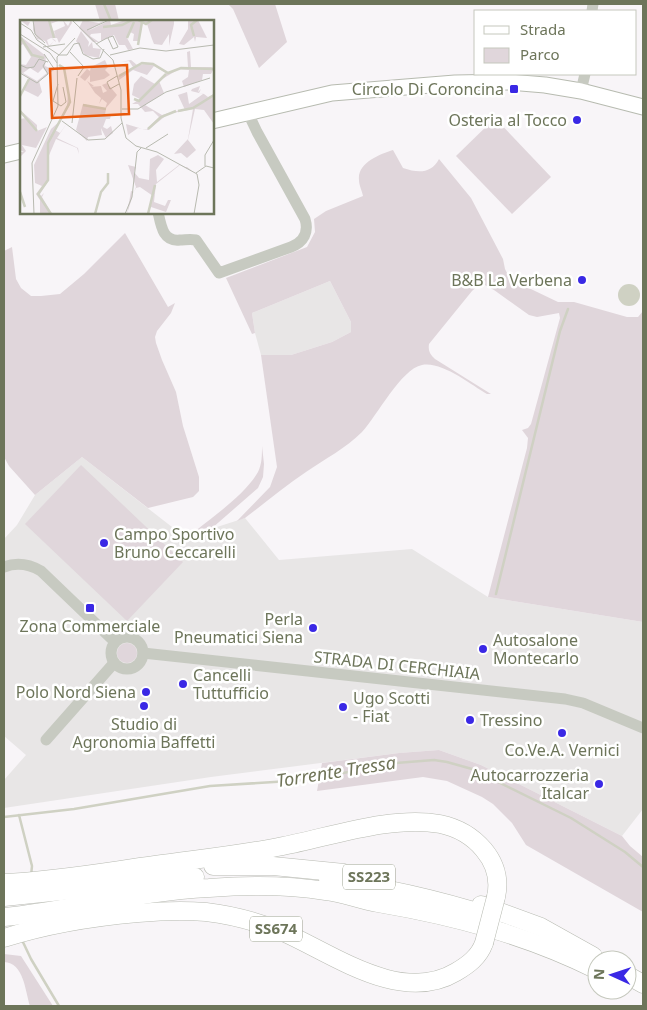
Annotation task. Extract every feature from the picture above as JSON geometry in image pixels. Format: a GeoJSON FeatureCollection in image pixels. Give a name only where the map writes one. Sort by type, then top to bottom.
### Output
{"type":"FeatureCollection","features":[{"type":"Feature","properties":{"kind":"highway","name":"SS674"},"geometry":{"type":"LineString","coordinates":[[4,938],[44,924],[96,917],[160,911],[222,914],[249,920],[282,932],[375,976],[392,981],[410,983],[434,980],[452,975],[472,961],[484,942],[496,897],[496,870],[484,850],[455,829],[440,824],[424,822],[390,824],[282,847],[142,867]]}},
{"type":"Feature","properties":{"kind":"highway","name":"SS223"},"geometry":{"type":"LineString","coordinates":[[8,892],[52,880],[142,867],[273,866],[317,870],[384,880],[440,892],[509,914],[541,927],[587,953]]}},
{"type":"Feature","properties":{"kind":"highway"},"geometry":{"type":"LineString","coordinates":[[8,892],[198,877],[246,875],[312,878],[379,888],[444,902],[521,926],[584,951]]}},
{"type":"Feature","properties":{"kind":"highway","name":"SS223"},"geometry":{"type":"LineString","coordinates":[[4,917],[160,892],[210,888],[296,888],[336,892],[368,901],[458,919],[498,930],[550,948],[587,965]]}},
{"type":"Feature","properties":{"kind":"highway","name":"SS674"},"geometry":{"type":"LineString","coordinates":[[4,934],[130,906],[206,898],[289,897],[368,901]]}},
{"type":"Feature","properties":{"kind":"main road"},"geometry":{"type":"LineString","coordinates":[[214,121],[332,93],[455,82],[520,83],[581,91],[643,107]]}},
{"type":"Feature","properties":{"kind":"main road"},"geometry":{"type":"LineString","coordinates":[[4,156],[20,150]]}},
{"type":"Feature","properties":{"kind":"street"},"geometry":{"type":"LineString","coordinates":[[581,91],[585,75]]}},
{"type":"Feature","properties":{"kind":"street"},"geometry":{"type":"LineString","coordinates":[[158,214],[163,232],[167,238],[175,241],[196,240],[219,273],[292,247],[300,242],[307,230],[305,219],[248,113]]}},
{"type":"Feature","properties":{"kind":"street"},"geometry":{"type":"LineString","coordinates":[[4,567],[21,564],[41,571],[115,642]]}},
{"type":"Feature","properties":{"kind":"street"},"geometry":{"type":"LineString","coordinates":[[126,637],[134,639],[140,644],[143,653],[140,662],[132,668],[123,669],[114,663],[111,655],[115,642],[126,637]]}},
{"type":"Feature","properties":{"kind":"street","name":"STRADA DI CERCHIAIA"},"geometry":{"type":"LineString","coordinates":[[143,653],[558,698],[582,703],[643,728]]}},
{"type":"Feature","properties":{"kind":"street"},"geometry":{"type":"LineString","coordinates":[[46,740],[114,663]]}},
{"type":"Feature","properties":{"kind":"shaded area"},"geometry":{"type":"Polygon","coordinates":[[[330,281],[351,322],[351,332],[332,342],[291,355],[261,355],[252,313],[330,281]]]}},
{"type":"Feature","properties":{"kind":"shaded area"},"geometry":{"type":"Polygon","coordinates":[[[629,284],[637,287],[640,295],[637,303],[629,306],[621,303],[618,295],[621,287],[629,284]]]}},
{"type":"Feature","properties":{"kind":"shaded area"},"geometry":{"type":"Polygon","coordinates":[[[82,457],[181,534],[189,536],[245,518],[279,560],[412,549],[488,597],[643,622],[643,809],[622,836],[481,765],[439,750],[399,753],[211,777],[4,808],[4,780],[26,755],[4,736],[4,539],[17,525],[35,495],[82,457]]]}},
{"type":"Feature","properties":{"kind":"green space"},"geometry":{"type":"Polygon","coordinates":[[[95,4],[115,4],[119,20],[100,20],[95,4]]]}},
{"type":"Feature","properties":{"kind":"green space"},"geometry":{"type":"Polygon","coordinates":[[[228,4],[275,4],[287,42],[259,68],[233,9],[228,4]]]}},
{"type":"Feature","properties":{"kind":"green space"},"geometry":{"type":"Polygon","coordinates":[[[495,118],[551,177],[512,214],[456,156],[495,118]]]}},
{"type":"Feature","properties":{"kind":"green space"},"geometry":{"type":"Polygon","coordinates":[[[393,150],[403,168],[414,171],[428,170],[439,159],[471,198],[503,259],[510,279],[558,302],[574,302],[627,317],[638,317],[643,311],[643,622],[488,597],[527,448],[528,438],[522,430],[528,428],[531,424],[560,318],[559,313],[537,317],[529,315],[481,283],[472,291],[429,344],[429,349],[435,359],[491,394],[487,394],[447,370],[430,365],[414,368],[398,384],[356,438],[290,483],[245,518],[237,521],[270,487],[277,467],[261,355],[291,355],[332,342],[351,332],[351,322],[330,281],[252,313],[255,333],[252,334],[226,278],[307,247],[315,232],[314,219],[326,211],[363,196],[359,184],[359,174],[365,164],[393,150]]]}},
{"type":"Feature","properties":{"kind":"green space"},"geometry":{"type":"Polygon","coordinates":[[[125,233],[168,307],[175,303],[171,313],[157,331],[155,337],[162,360],[176,392],[183,426],[199,477],[199,491],[193,497],[148,508],[82,457],[35,495],[9,466],[4,457],[4,251],[12,247],[16,279],[21,288],[31,296],[60,294],[84,274],[125,233]]]}},
{"type":"Feature","properties":{"kind":"green space"},"geometry":{"type":"Polygon","coordinates":[[[262,446],[263,477],[258,488],[211,529],[189,536],[227,506],[252,481],[260,466],[262,446]]]}},
{"type":"Feature","properties":{"kind":"green space","name":"Campo Sportivo Bruno Ceccarelli"},"geometry":{"type":"Polygon","coordinates":[[[81,465],[183,562],[127,621],[25,524],[81,465]]]}},
{"type":"Feature","properties":{"kind":"green space"},"geometry":{"type":"Polygon","coordinates":[[[127,643],[134,646],[137,653],[134,660],[127,663],[120,660],[117,653],[120,646],[127,643]]]}},
{"type":"Feature","properties":{"kind":"green space"},"geometry":{"type":"Polygon","coordinates":[[[439,750],[481,765],[622,836],[643,857],[643,912],[526,845],[512,823],[493,804],[447,781],[423,777],[317,791],[322,763],[439,750]]]}},
{"type":"Feature","properties":{"kind":"green space"},"geometry":{"type":"Polygon","coordinates":[[[4,954],[21,956],[53,1006],[30,1006],[20,972],[16,967],[4,962],[4,954]]]}},
{"type":"Feature","properties":{"kind":"waterway"},"geometry":{"type":"LineString","coordinates":[[104,4],[111,20]]}},
{"type":"Feature","properties":{"kind":"waterway"},"geometry":{"type":"LineString","coordinates":[[496,594],[560,331],[568,309]]}},
{"type":"Feature","properties":{"kind":"waterway","name":"Torrente Tressa"},"geometry":{"type":"LineString","coordinates":[[4,817],[74,809],[210,786],[306,780],[396,763],[434,760],[472,769],[571,818],[625,852],[643,867]]}},
{"type":"Feature","properties":{"kind":"waterway"},"geometry":{"type":"LineString","coordinates":[[19,815],[32,866],[31,876]]}},
{"type":"Feature","properties":{"kind":"waterway"},"geometry":{"type":"LineString","coordinates":[[22,940],[59,1006]]}},
{"type":"Feature","properties":{"kind":"place","name":"Circolo Di Coroncina"},"geometry":{"type":"Point","coordinates":[514,89]}},
{"type":"Feature","properties":{"kind":"place","name":"Osteria al Tocco"},"geometry":{"type":"Point","coordinates":[577,120]}},
{"type":"Feature","properties":{"kind":"place","name":"B&B La Verbena"},"geometry":{"type":"Point","coordinates":[582,280]}},
{"type":"Feature","properties":{"kind":"place","name":"Campo Sportivo Bruno Ceccarelli"},"geometry":{"type":"Point","coordinates":[104,543]}},
{"type":"Feature","properties":{"kind":"place","name":"Zona Commerciale"},"geometry":{"type":"Point","coordinates":[90,608]}},
{"type":"Feature","properties":{"kind":"place","name":"Perla Pneumatici Siena"},"geometry":{"type":"Point","coordinates":[313,628]}},
{"type":"Feature","properties":{"kind":"place","name":"Autosalone Montecarlo"},"geometry":{"type":"Point","coordinates":[483,649]}},
{"type":"Feature","properties":{"kind":"place","name":"Cancelli Tuttufficio"},"geometry":{"type":"Point","coordinates":[183,684]}},
{"type":"Feature","properties":{"kind":"place","name":"Polo Nord Siena"},"geometry":{"type":"Point","coordinates":[146,692]}},
{"type":"Feature","properties":{"kind":"place","name":"Studio di Agronomia Baffetti"},"geometry":{"type":"Point","coordinates":[144,706]}},
{"type":"Feature","properties":{"kind":"place","name":"Ugo Scotti - Fiat"},"geometry":{"type":"Point","coordinates":[343,707]}},
{"type":"Feature","properties":{"kind":"place","name":"Tressino"},"geometry":{"type":"Point","coordinates":[470,720]}},
{"type":"Feature","properties":{"kind":"place","name":"Co.Ve.A. Vernici"},"geometry":{"type":"Point","coordinates":[562,733]}},
{"type":"Feature","properties":{"kind":"place","name":"Autocarrozzeria Italcar"},"geometry":{"type":"Point","coordinates":[599,784]}}]}
